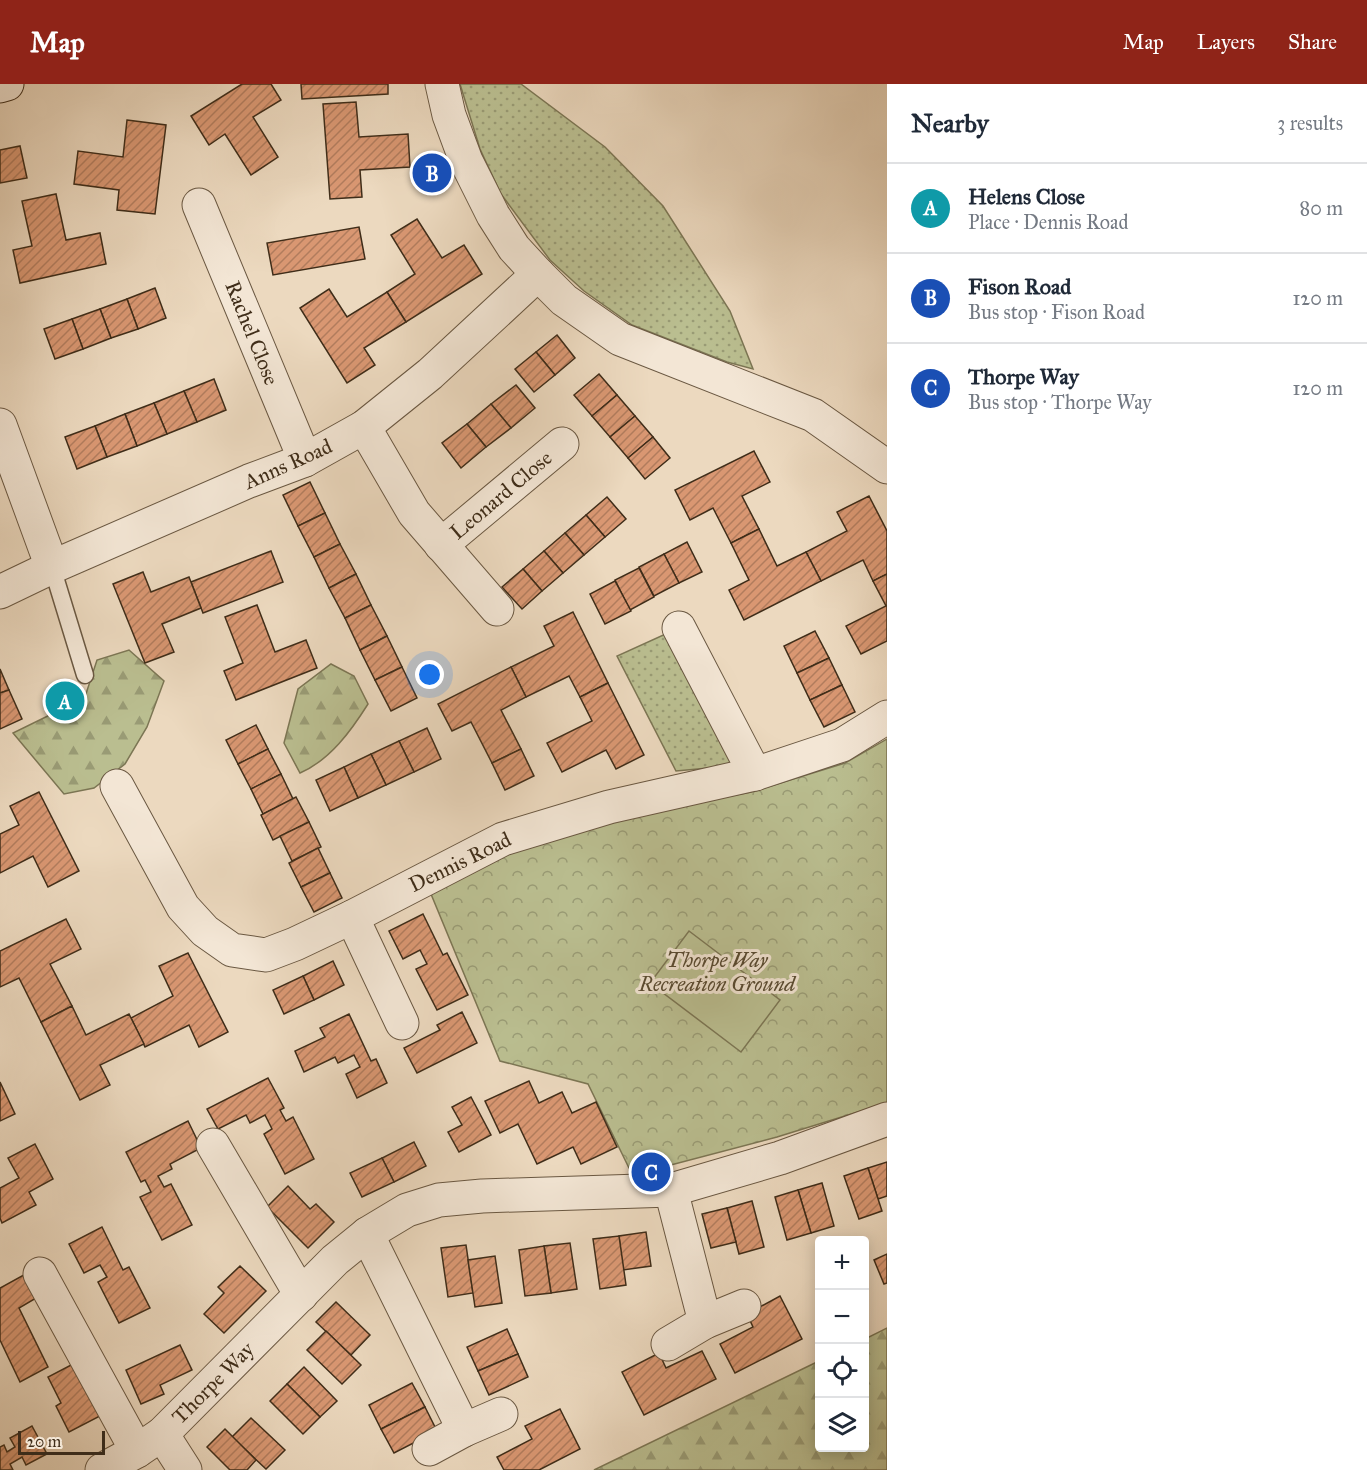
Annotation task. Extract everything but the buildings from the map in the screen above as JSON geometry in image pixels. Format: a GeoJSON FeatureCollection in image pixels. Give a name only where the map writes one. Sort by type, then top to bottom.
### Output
{"type":"FeatureCollection","features":[{"type":"Feature","properties":{"kind":"street"},"geometry":{"type":"LineString","coordinates":[[0,86],[7,84]]}},
{"type":"Feature","properties":{"kind":"street"},"geometry":{"type":"LineString","coordinates":[[442,84],[449,115],[472,176],[498,224],[514,248],[564,300],[620,339],[813,416],[887,468]]}},
{"type":"Feature","properties":{"kind":"street","name":"Rachel Close"},"geometry":{"type":"LineString","coordinates":[[199,205],[304,460]]}},
{"type":"Feature","properties":{"kind":"street","name":"Anns Road"},"geometry":{"type":"LineString","coordinates":[[0,592],[249,481],[304,460],[364,427],[430,374],[538,274]]}},
{"type":"Feature","properties":{"kind":"street"},"geometry":{"type":"LineString","coordinates":[[0,424],[52,567]]}},
{"type":"Feature","properties":{"kind":"street","name":"Leonard Close"},"geometry":{"type":"LineString","coordinates":[[364,427],[414,513],[497,609]]}},
{"type":"Feature","properties":{"kind":"street","name":"Leonard Close"},"geometry":{"type":"LineString","coordinates":[[441,545],[562,444]]}},
{"type":"Feature","properties":{"kind":"street"},"geometry":{"type":"LineString","coordinates":[[679,628],[755,774]]}},
{"type":"Feature","properties":{"kind":"street","name":"Dennis Road"},"geometry":{"type":"LineString","coordinates":[[117,786],[183,907],[205,931],[232,950],[266,955],[296,944],[352,917],[502,839],[609,807],[755,774],[842,745],[887,717]]}},
{"type":"Feature","properties":{"kind":"street"},"geometry":{"type":"LineString","coordinates":[[352,917],[402,1023]]}},
{"type":"Feature","properties":{"kind":"street","name":"Thorpe Way"},"geometry":{"type":"LineString","coordinates":[[102,1470],[150,1443],[336,1260],[367,1234],[407,1210],[440,1200],[482,1196],[671,1190],[780,1158],[887,1119]]}},
{"type":"Feature","properties":{"kind":"street"},"geometry":{"type":"LineString","coordinates":[[213,1145],[301,1295]]}},
{"type":"Feature","properties":{"kind":"street"},"geometry":{"type":"LineString","coordinates":[[671,1190],[705,1323]]}},
{"type":"Feature","properties":{"kind":"street"},"geometry":{"type":"LineString","coordinates":[[367,1234],[464,1430]]}},
{"type":"Feature","properties":{"kind":"street"},"geometry":{"type":"LineString","coordinates":[[40,1274],[150,1443],[185,1470]]}},
{"type":"Feature","properties":{"kind":"street"},"geometry":{"type":"LineString","coordinates":[[668,1344],[705,1323],[744,1306]]}},
{"type":"Feature","properties":{"kind":"street"},"geometry":{"type":"LineString","coordinates":[[429,1449],[501,1414]]}},
{"type":"Feature","properties":{"kind":"lane"},"geometry":{"type":"LineString","coordinates":[[52,567],[85,675]]}},
{"type":"Feature","properties":{"kind":"green space"},"geometry":{"type":"Polygon","coordinates":[[[460,84],[521,84],[605,147],[663,206],[730,311],[753,369],[727,362],[632,325],[584,291],[550,260],[501,194],[480,149],[460,84]]]}},
{"type":"Feature","properties":{"kind":"green space"},"geometry":{"type":"Polygon","coordinates":[[[670,632],[741,765],[676,771],[617,656],[670,632]]]}},
{"type":"Feature","properties":{"kind":"green space"},"geometry":{"type":"Polygon","coordinates":[[[129,650],[164,681],[147,727],[125,764],[94,788],[64,794],[13,733],[62,709],[82,706],[97,660],[129,650]]]}},
{"type":"Feature","properties":{"kind":"green space"},"geometry":{"type":"Polygon","coordinates":[[[331,664],[354,676],[368,704],[330,753],[300,773],[284,743],[298,689],[331,664]]]}},
{"type":"Feature","properties":{"kind":"green space","name":"Thorpe Way Recreation Ground"},"geometry":{"type":"Polygon","coordinates":[[[887,739],[887,1103],[777,1137],[667,1166],[629,1168],[588,1084],[500,1061],[431,894],[509,854],[616,818],[751,792],[845,763],[887,739]]]}},
{"type":"Feature","properties":{"kind":"green space"},"geometry":{"type":"Polygon","coordinates":[[[689,931],[780,1000],[741,1052],[650,983],[689,931]]]}},
{"type":"Feature","properties":{"kind":"green space"},"geometry":{"type":"Polygon","coordinates":[[[887,1328],[887,1470],[594,1470],[815,1363],[815,1452],[869,1452],[869,1337],[887,1328]]]}},
{"type":"Feature","properties":{"kind":"place","name":"Fison Road"},"geometry":{"type":"Point","coordinates":[432,173]}},
{"type":"Feature","properties":{"kind":"place","name":"Helens Close"},"geometry":{"type":"Point","coordinates":[65,701]}},
{"type":"Feature","properties":{"kind":"place","name":"Thorpe Way"},"geometry":{"type":"Point","coordinates":[651,1172]}}]}
